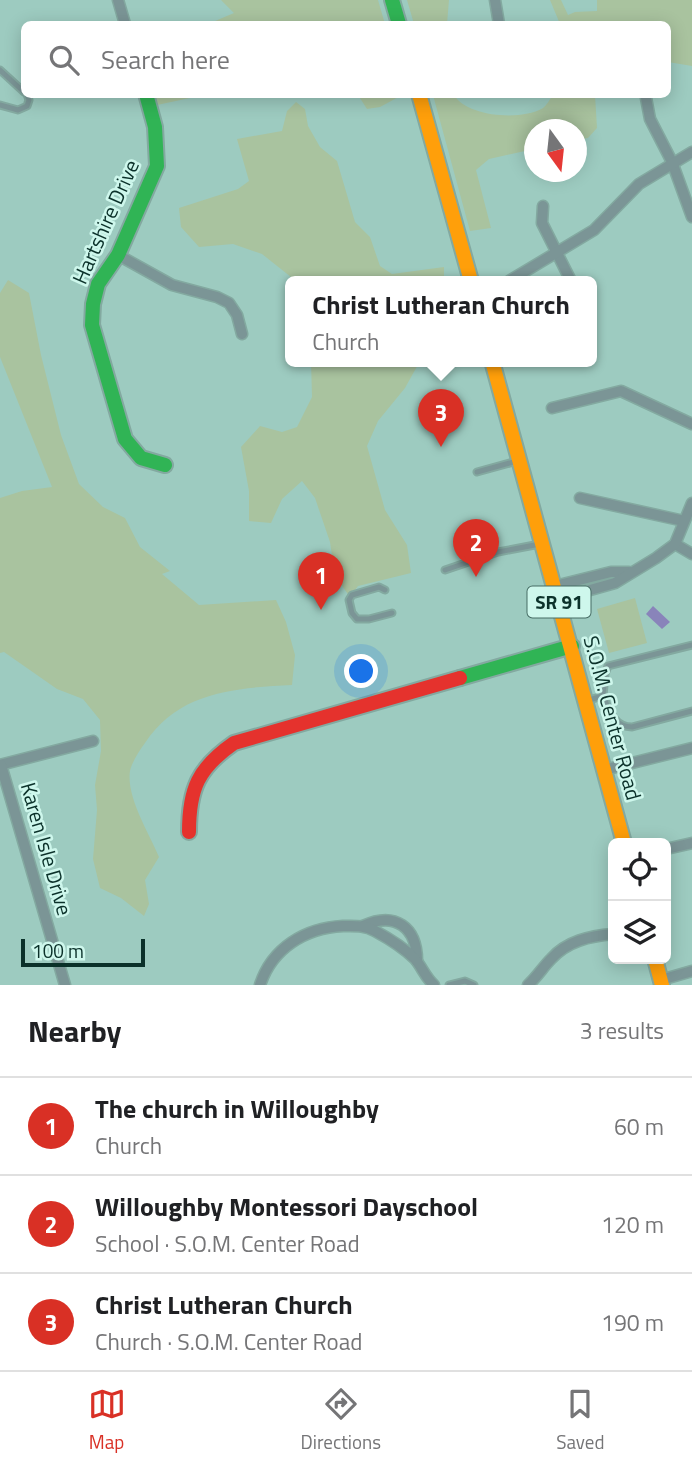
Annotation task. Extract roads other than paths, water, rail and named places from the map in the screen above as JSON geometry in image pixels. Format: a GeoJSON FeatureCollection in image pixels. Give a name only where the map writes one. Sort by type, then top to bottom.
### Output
{"type":"FeatureCollection","features":[{"type":"Feature","properties":{"kind":"street"},"geometry":{"type":"LineString","coordinates":[[118,0],[124,21]]}},
{"type":"Feature","properties":{"kind":"street"},"geometry":{"type":"LineString","coordinates":[[392,0],[398,21]]}},
{"type":"Feature","properties":{"kind":"street"},"geometry":{"type":"LineString","coordinates":[[495,0],[498,21]]}},
{"type":"Feature","properties":{"kind":"street","name":"Hartshire Drive"},"geometry":{"type":"LineString","coordinates":[[147,98],[155,127],[157,166],[118,255],[98,284],[92,325],[125,439],[135,455],[146,462],[165,465]]}},
{"type":"Feature","properties":{"kind":"street"},"geometry":{"type":"LineString","coordinates":[[420,98],[470,276]]}},
{"type":"Feature","properties":{"kind":"street"},"geometry":{"type":"LineString","coordinates":[[646,98],[650,119],[672,162],[692,217]]}},
{"type":"Feature","properties":{"kind":"street"},"geometry":{"type":"LineString","coordinates":[[517,276],[594,230],[627,194],[672,162],[692,152]]}},
{"type":"Feature","properties":{"kind":"street"},"geometry":{"type":"LineString","coordinates":[[542,206],[542,223],[569,276]]}},
{"type":"Feature","properties":{"kind":"street"},"geometry":{"type":"LineString","coordinates":[[118,255],[172,285],[229,303],[237,315],[242,334]]}},
{"type":"Feature","properties":{"kind":"street","name":"S.O.M. Center Road"},"geometry":{"type":"LineString","coordinates":[[494,367],[623,838]]}},
{"type":"Feature","properties":{"kind":"street"},"geometry":{"type":"LineString","coordinates":[[552,408],[621,391],[692,424]]}},
{"type":"Feature","properties":{"kind":"street"},"geometry":{"type":"LineString","coordinates":[[580,498],[684,521]]}},
{"type":"Feature","properties":{"kind":"street"},"geometry":{"type":"LineString","coordinates":[[556,593],[615,583],[629,572],[656,558],[675,544],[692,503]]}},
{"type":"Feature","properties":{"kind":"street"},"geometry":{"type":"LineString","coordinates":[[675,544],[692,554]]}},
{"type":"Feature","properties":{"kind":"street"},"geometry":{"type":"LineString","coordinates":[[189,832],[188,809],[193,787],[204,766],[234,743],[572,646]]}},
{"type":"Feature","properties":{"kind":"street"},"geometry":{"type":"LineString","coordinates":[[0,765],[93,740]]}},
{"type":"Feature","properties":{"kind":"street"},"geometry":{"type":"LineString","coordinates":[[604,770],[692,748]]}},
{"type":"Feature","properties":{"kind":"street","name":"Karen Isle Drive"},"geometry":{"type":"LineString","coordinates":[[0,765],[65,985]]}},
{"type":"Feature","properties":{"kind":"street"},"geometry":{"type":"LineString","coordinates":[[671,848],[692,843]]}},
{"type":"Feature","properties":{"kind":"street"},"geometry":{"type":"LineString","coordinates":[[260,985],[272,961],[288,944],[302,935],[326,928],[363,926],[382,920],[400,923],[410,932],[415,942],[417,961],[423,974],[434,985]]}},
{"type":"Feature","properties":{"kind":"street"},"geometry":{"type":"LineString","coordinates":[[363,926],[384,936],[417,961]]}},
{"type":"Feature","properties":{"kind":"street"},"geometry":{"type":"LineString","coordinates":[[528,985],[550,959],[569,945],[591,936],[608,934]]}},
{"type":"Feature","properties":{"kind":"street"},"geometry":{"type":"LineString","coordinates":[[657,964],[662,982],[692,971]]}},
{"type":"Feature","properties":{"kind":"lane"},"geometry":{"type":"LineString","coordinates":[[0,70],[21,89]]}},
{"type":"Feature","properties":{"kind":"lane"},"geometry":{"type":"LineString","coordinates":[[0,105],[18,110],[27,106],[28,98]]}},
{"type":"Feature","properties":{"kind":"lane"},"geometry":{"type":"LineString","coordinates":[[477,472],[520,461]]}},
{"type":"Feature","properties":{"kind":"lane"},"geometry":{"type":"LineString","coordinates":[[445,570],[498,552],[543,544]]}},
{"type":"Feature","properties":{"kind":"lane"},"geometry":{"type":"LineString","coordinates":[[385,590],[379,587],[352,595],[349,600],[352,613],[363,619],[392,612]]}},
{"type":"Feature","properties":{"kind":"lane"},"geometry":{"type":"LineString","coordinates":[[692,645],[608,666],[603,696],[617,723],[623,727],[692,711]]}},
{"type":"Feature","properties":{"kind":"lane"},"geometry":{"type":"LineString","coordinates":[[586,700],[603,696]]}},
{"type":"Feature","properties":{"kind":"lane"},"geometry":{"type":"LineString","coordinates":[[449,985],[464,981],[474,985]]}},
{"type":"Feature","properties":{"kind":"place","name":"Christ Lutheran Church"},"geometry":{"type":"Point","coordinates":[441,447]}},
{"type":"Feature","properties":{"kind":"place","name":"Willoughby Montessori Dayschool"},"geometry":{"type":"Point","coordinates":[476,577]}},
{"type":"Feature","properties":{"kind":"place","name":"The church in Willoughby"},"geometry":{"type":"Point","coordinates":[321,610]}}]}
